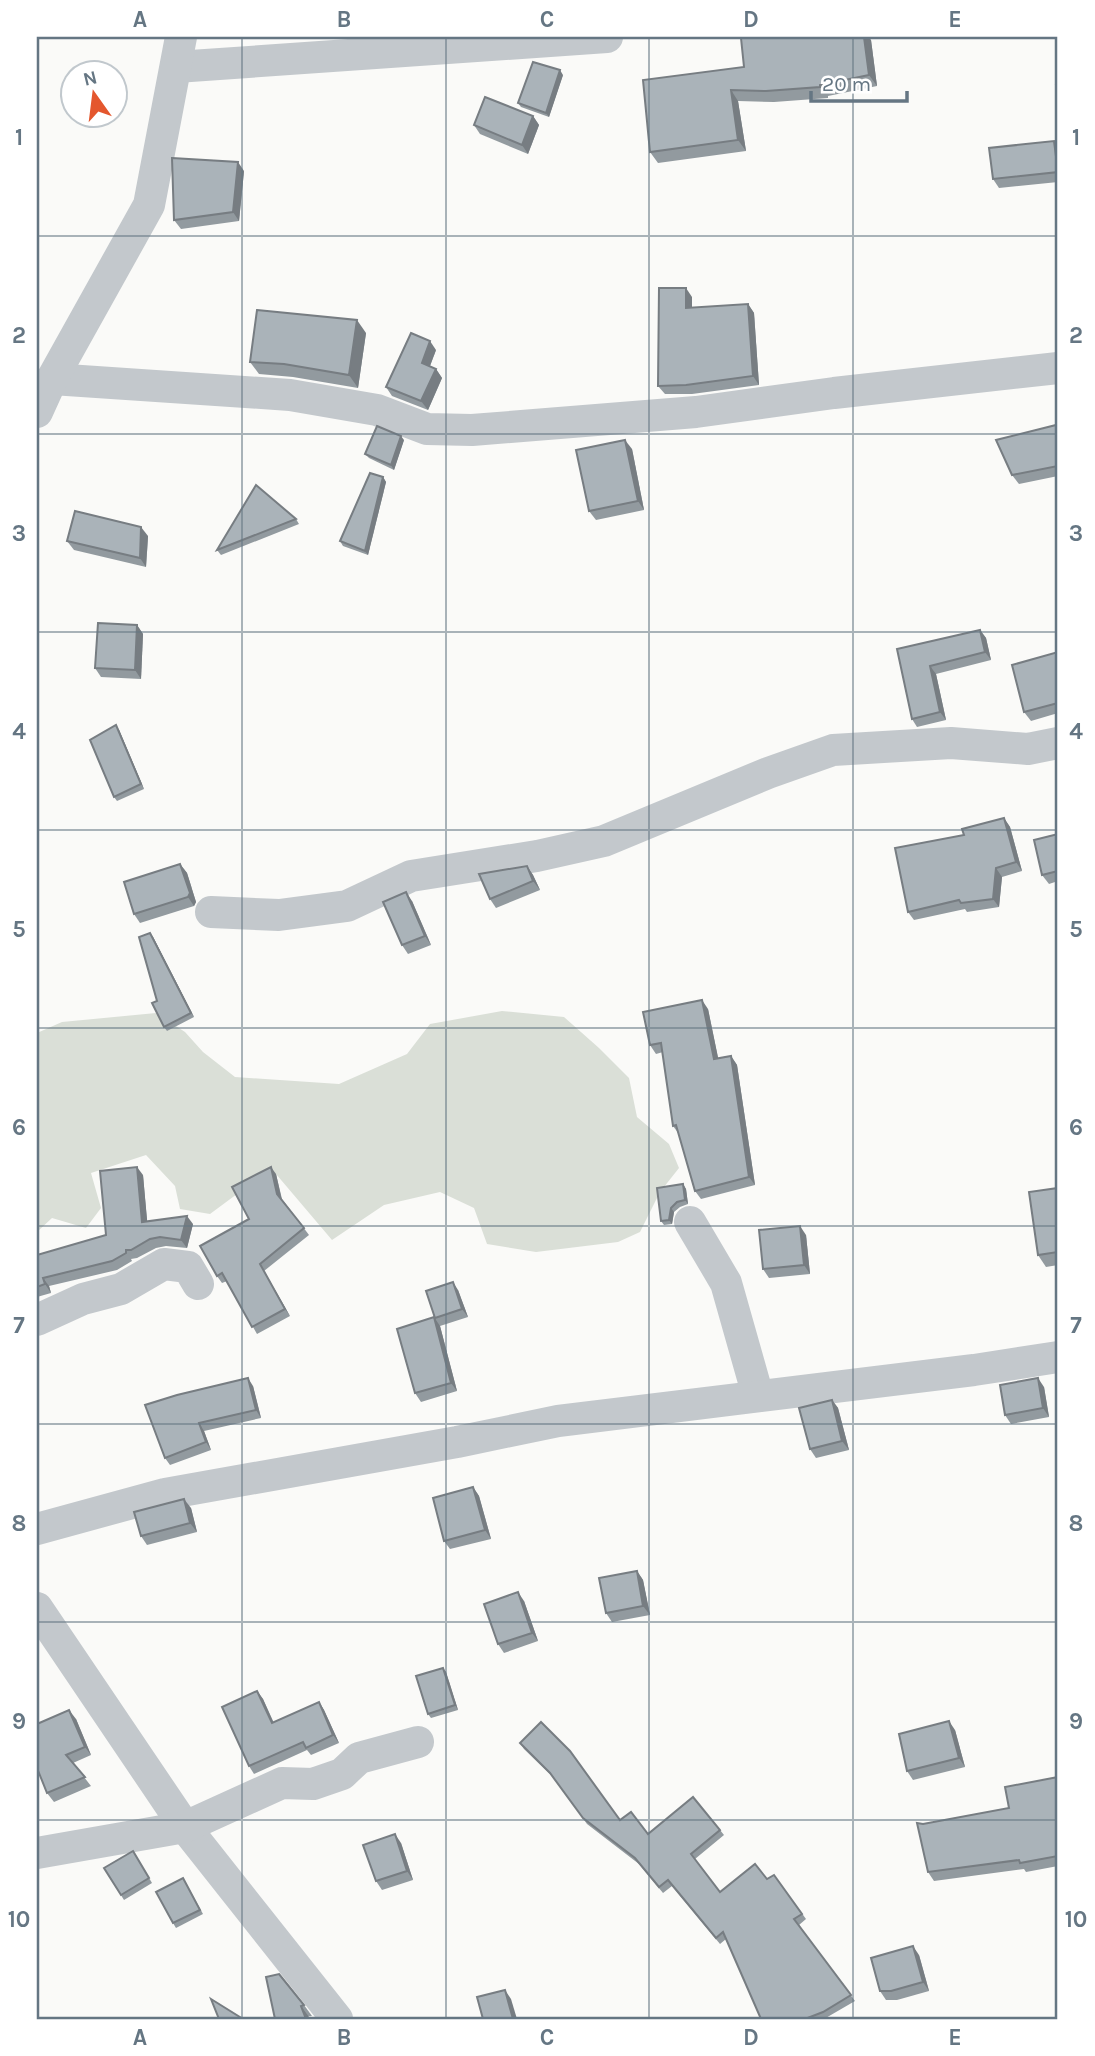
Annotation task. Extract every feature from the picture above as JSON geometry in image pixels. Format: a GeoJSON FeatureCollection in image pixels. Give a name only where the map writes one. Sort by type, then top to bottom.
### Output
{"type":"FeatureCollection","features":[{"type":"Feature","properties":{"kind":"street"},"geometry":{"type":"LineString","coordinates":[[37,412],[52,379],[149,205],[179,52],[607,37]]}},
{"type":"Feature","properties":{"kind":"street"},"geometry":{"type":"LineString","coordinates":[[52,379],[290,396],[377,410],[427,429],[472,430],[696,412],[834,393],[1058,368]]}},
{"type":"Feature","properties":{"kind":"street"},"geometry":{"type":"LineString","coordinates":[[211,912],[279,915],[347,906],[411,876],[537,856],[604,841],[768,773],[833,750],[951,743],[1028,749],[1058,743]]}},
{"type":"Feature","properties":{"kind":"street"},"geometry":{"type":"LineString","coordinates":[[690,1222],[726,1283],[758,1396]]}},
{"type":"Feature","properties":{"kind":"street"},"geometry":{"type":"LineString","coordinates":[[37,1320],[83,1299],[121,1289],[164,1264],[188,1267],[198,1284]]}},
{"type":"Feature","properties":{"kind":"street"},"geometry":{"type":"LineString","coordinates":[[37,1529],[165,1494],[457,1442],[558,1421],[974,1370],[1058,1356]]}},
{"type":"Feature","properties":{"kind":"street"},"geometry":{"type":"LineString","coordinates":[[37,1608],[185,1827],[337,2019]]}},
{"type":"Feature","properties":{"kind":"street"},"geometry":{"type":"LineString","coordinates":[[37,1853],[185,1827],[282,1783],[313,1784],[342,1774],[359,1758],[418,1742]]}},
{"type":"Feature","properties":{"kind":"shaded area"},"geometry":{"type":"Polygon","coordinates":[[[502,1011],[564,1017],[629,1078],[637,1117],[669,1144],[679,1168],[660,1192],[640,1232],[618,1242],[536,1252],[487,1244],[474,1208],[440,1192],[384,1205],[332,1240],[276,1174],[237,1194],[210,1214],[180,1209],[175,1186],[146,1155],[91,1173],[101,1208],[86,1228],[52,1218],[37,1232],[37,1033],[62,1022],[156,1013],[185,1032],[203,1052],[235,1077],[339,1084],[407,1054],[430,1024],[502,1011]]]}},
{"type":"Feature","properties":{"kind":"building"},"geometry":{"type":"Polygon","coordinates":[[[864,37],[869,75],[820,87],[766,91],[731,90],[738,140],[650,152],[643,80],[744,67],[741,38],[864,37]]]}},
{"type":"Feature","properties":{"kind":"building"},"geometry":{"type":"Polygon","coordinates":[[[533,62],[560,70],[546,113],[518,103],[533,62]]]}},
{"type":"Feature","properties":{"kind":"building"},"geometry":{"type":"Polygon","coordinates":[[[485,97],[533,116],[522,145],[474,125],[485,97]]]}},
{"type":"Feature","properties":{"kind":"building"},"geometry":{"type":"Polygon","coordinates":[[[1054,141],[1058,172],[993,179],[989,148],[1054,141]]]}},
{"type":"Feature","properties":{"kind":"building"},"geometry":{"type":"Polygon","coordinates":[[[172,158],[238,162],[233,212],[174,220],[172,158]]]}},
{"type":"Feature","properties":{"kind":"building"},"geometry":{"type":"Polygon","coordinates":[[[659,288],[686,288],[686,308],[748,304],[753,376],[658,386],[659,288]]]}},
{"type":"Feature","properties":{"kind":"building"},"geometry":{"type":"Polygon","coordinates":[[[257,310],[357,320],[349,375],[284,364],[250,362],[257,310]]]}},
{"type":"Feature","properties":{"kind":"building"},"geometry":{"type":"Polygon","coordinates":[[[411,333],[430,341],[422,363],[436,369],[421,401],[386,387],[411,333]]]}},
{"type":"Feature","properties":{"kind":"building"},"geometry":{"type":"Polygon","coordinates":[[[1056,425],[1058,466],[1012,475],[996,440],[1056,425]]]}},
{"type":"Feature","properties":{"kind":"building"},"geometry":{"type":"Polygon","coordinates":[[[377,426],[401,436],[391,465],[365,454],[377,426]]]}},
{"type":"Feature","properties":{"kind":"building"},"geometry":{"type":"Polygon","coordinates":[[[625,440],[638,501],[589,511],[576,450],[625,440]]]}},
{"type":"Feature","properties":{"kind":"building"},"geometry":{"type":"Polygon","coordinates":[[[370,473],[383,477],[365,551],[340,541],[370,473]]]}},
{"type":"Feature","properties":{"kind":"building"},"geometry":{"type":"Polygon","coordinates":[[[256,485],[296,519],[217,550],[256,485]]]}},
{"type":"Feature","properties":{"kind":"building"},"geometry":{"type":"Polygon","coordinates":[[[75,511],[141,527],[140,558],[67,541],[75,511]]]}},
{"type":"Feature","properties":{"kind":"building"},"geometry":{"type":"Polygon","coordinates":[[[98,623],[137,625],[135,670],[95,668],[98,623]]]}},
{"type":"Feature","properties":{"kind":"building"},"geometry":{"type":"Polygon","coordinates":[[[980,630],[985,652],[930,666],[940,712],[912,719],[897,649],[980,630]]]}},
{"type":"Feature","properties":{"kind":"building"},"geometry":{"type":"Polygon","coordinates":[[[1058,652],[1058,703],[1024,712],[1012,665],[1058,652]]]}},
{"type":"Feature","properties":{"kind":"building"},"geometry":{"type":"Polygon","coordinates":[[[116,725],[141,784],[114,797],[90,740],[116,725]]]}},
{"type":"Feature","properties":{"kind":"building"},"geometry":{"type":"Polygon","coordinates":[[[1004,818],[1016,862],[996,868],[993,899],[961,903],[959,900],[908,912],[895,848],[964,835],[962,829],[1004,818]]]}},
{"type":"Feature","properties":{"kind":"building"},"geometry":{"type":"Polygon","coordinates":[[[1058,834],[1058,871],[1042,875],[1034,840],[1058,834]]]}},
{"type":"Feature","properties":{"kind":"building"},"geometry":{"type":"Polygon","coordinates":[[[180,864],[190,893],[188,897],[134,914],[124,882],[180,864]]]}},
{"type":"Feature","properties":{"kind":"building"},"geometry":{"type":"Polygon","coordinates":[[[527,866],[533,881],[490,899],[479,874],[527,866]]]}},
{"type":"Feature","properties":{"kind":"building"},"geometry":{"type":"Polygon","coordinates":[[[406,892],[425,936],[402,945],[383,902],[406,892]]]}},
{"type":"Feature","properties":{"kind":"building"},"geometry":{"type":"Polygon","coordinates":[[[150,933],[191,1013],[164,1027],[152,1003],[157,1001],[139,937],[150,933]]]}},
{"type":"Feature","properties":{"kind":"building"},"geometry":{"type":"Polygon","coordinates":[[[702,1000],[714,1059],[731,1056],[749,1177],[695,1191],[676,1125],[673,1126],[661,1043],[650,1045],[643,1012],[702,1000]]]}},
{"type":"Feature","properties":{"kind":"building"},"geometry":{"type":"Polygon","coordinates":[[[137,1167],[142,1222],[187,1216],[181,1240],[160,1237],[150,1239],[126,1250],[126,1253],[112,1261],[43,1278],[45,1284],[37,1287],[37,1255],[106,1235],[100,1171],[137,1167]]]}},
{"type":"Feature","properties":{"kind":"building"},"geometry":{"type":"Polygon","coordinates":[[[271,1167],[277,1194],[304,1228],[260,1264],[285,1309],[252,1327],[222,1273],[217,1276],[200,1246],[249,1219],[232,1187],[271,1167]]]}},
{"type":"Feature","properties":{"kind":"building"},"geometry":{"type":"Polygon","coordinates":[[[683,1184],[685,1200],[677,1202],[671,1208],[669,1220],[661,1221],[657,1188],[683,1184]]]}},
{"type":"Feature","properties":{"kind":"building"},"geometry":{"type":"Polygon","coordinates":[[[1058,1188],[1058,1252],[1038,1255],[1029,1192],[1058,1188]]]}},
{"type":"Feature","properties":{"kind":"building"},"geometry":{"type":"Polygon","coordinates":[[[800,1226],[804,1265],[763,1269],[759,1230],[800,1226]]]}},
{"type":"Feature","properties":{"kind":"building"},"geometry":{"type":"Polygon","coordinates":[[[453,1282],[462,1309],[435,1318],[426,1291],[453,1282]]]}},
{"type":"Feature","properties":{"kind":"building"},"geometry":{"type":"Polygon","coordinates":[[[434,1317],[451,1383],[415,1393],[397,1329],[434,1317]]]}},
{"type":"Feature","properties":{"kind":"building"},"geometry":{"type":"Polygon","coordinates":[[[248,1378],[256,1410],[199,1423],[206,1442],[165,1458],[145,1405],[248,1378]]]}},
{"type":"Feature","properties":{"kind":"building"},"geometry":{"type":"Polygon","coordinates":[[[1038,1378],[1043,1408],[1005,1415],[1000,1385],[1038,1378]]]}},
{"type":"Feature","properties":{"kind":"building"},"geometry":{"type":"Polygon","coordinates":[[[832,1400],[842,1441],[810,1449],[799,1408],[832,1400]]]}},
{"type":"Feature","properties":{"kind":"building"},"geometry":{"type":"Polygon","coordinates":[[[473,1487],[485,1530],[444,1541],[433,1498],[473,1487]]]}},
{"type":"Feature","properties":{"kind":"building"},"geometry":{"type":"Polygon","coordinates":[[[184,1499],[190,1523],[141,1536],[134,1512],[184,1499]]]}},
{"type":"Feature","properties":{"kind":"building"},"geometry":{"type":"Polygon","coordinates":[[[637,1571],[643,1606],[606,1613],[599,1578],[637,1571]]]}},
{"type":"Feature","properties":{"kind":"building"},"geometry":{"type":"Polygon","coordinates":[[[518,1592],[532,1633],[498,1644],[484,1604],[518,1592]]]}},
{"type":"Feature","properties":{"kind":"building"},"geometry":{"type":"Polygon","coordinates":[[[443,1668],[455,1705],[428,1714],[416,1676],[443,1668]]]}},
{"type":"Feature","properties":{"kind":"building"},"geometry":{"type":"Polygon","coordinates":[[[257,1691],[272,1723],[319,1702],[333,1735],[306,1748],[303,1742],[249,1766],[222,1707],[257,1691]]]}},
{"type":"Feature","properties":{"kind":"building"},"geometry":{"type":"Polygon","coordinates":[[[69,1710],[85,1747],[66,1755],[85,1777],[47,1793],[37,1768],[37,1724],[69,1710]]]}},
{"type":"Feature","properties":{"kind":"building"},"geometry":{"type":"Polygon","coordinates":[[[949,1721],[959,1758],[907,1771],[899,1734],[949,1721]]]}},
{"type":"Feature","properties":{"kind":"building"},"geometry":{"type":"Polygon","coordinates":[[[541,1722],[570,1751],[620,1820],[631,1812],[648,1834],[693,1797],[720,1830],[691,1854],[720,1892],[755,1864],[767,1879],[774,1875],[802,1914],[794,1919],[851,1995],[823,2012],[805,2019],[761,2019],[723,1932],[716,1938],[668,1880],[659,1887],[635,1858],[583,1818],[550,1773],[520,1743],[541,1722]]]}},
{"type":"Feature","properties":{"kind":"building"},"geometry":{"type":"Polygon","coordinates":[[[1058,1777],[1058,1856],[1020,1863],[1019,1860],[928,1872],[917,1823],[1009,1808],[1005,1787],[1058,1777]]]}},
{"type":"Feature","properties":{"kind":"building"},"geometry":{"type":"Polygon","coordinates":[[[395,1834],[407,1871],[376,1881],[363,1845],[395,1834]]]}},
{"type":"Feature","properties":{"kind":"building"},"geometry":{"type":"Polygon","coordinates":[[[133,1851],[149,1878],[121,1895],[104,1868],[133,1851]]]}},
{"type":"Feature","properties":{"kind":"building"},"geometry":{"type":"Polygon","coordinates":[[[183,1878],[200,1910],[173,1923],[156,1892],[183,1878]]]}},
{"type":"Feature","properties":{"kind":"building"},"geometry":{"type":"Polygon","coordinates":[[[913,1946],[923,1982],[891,1991],[880,1991],[871,1958],[913,1946]]]}},
{"type":"Feature","properties":{"kind":"building"},"geometry":{"type":"Polygon","coordinates":[[[279,1974],[304,2005],[301,2006],[306,2019],[275,2019],[266,1977],[279,1974]]]}},
{"type":"Feature","properties":{"kind":"building"},"geometry":{"type":"Polygon","coordinates":[[[505,1990],[513,2019],[483,2019],[477,1997],[505,1990]]]}},
{"type":"Feature","properties":{"kind":"building"},"geometry":{"type":"Polygon","coordinates":[[[211,1999],[243,2019],[219,2019],[211,1999]]]}}]}
